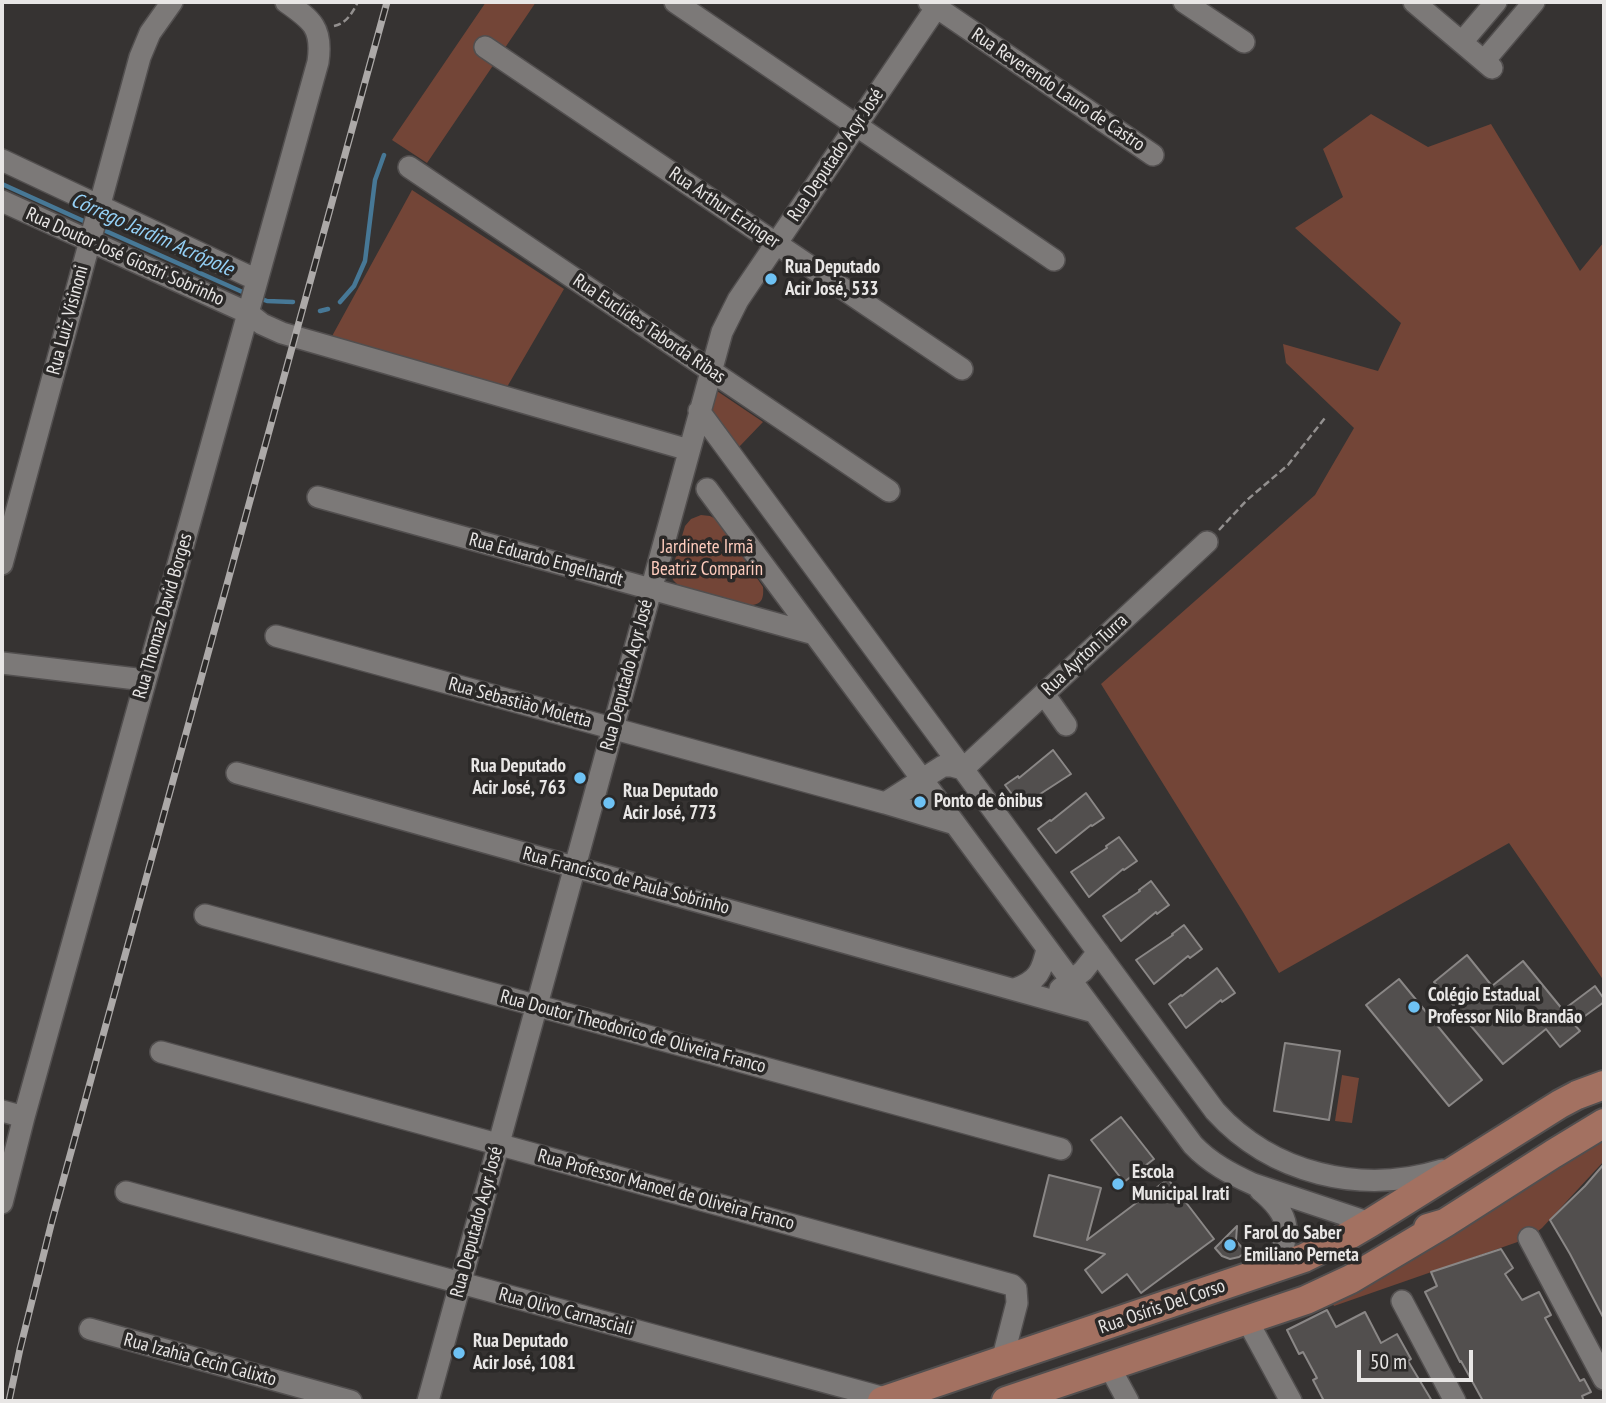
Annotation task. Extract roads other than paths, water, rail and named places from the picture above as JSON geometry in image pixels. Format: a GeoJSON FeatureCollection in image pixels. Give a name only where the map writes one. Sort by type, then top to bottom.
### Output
{"type":"FeatureCollection","features":[{"type":"Feature","properties":{"kind":"main road","name":"Rua Osíris Del Corso"},"geometry":{"type":"LineString","coordinates":[[885,1400],[1274,1269],[1324,1249],[1560,1104],[1604,1085]]}},
{"type":"Feature","properties":{"kind":"main road","name":"Rua Osíris Del Corso"},"geometry":{"type":"LineString","coordinates":[[1013,1399],[1328,1290],[1375,1266],[1604,1123]]}},
{"type":"Feature","properties":{"kind":"main road"},"geometry":{"type":"LineString","coordinates":[[1370,1223],[1409,1231],[1445,1223]]}},
{"type":"Feature","properties":{"kind":"main road"},"geometry":{"type":"LineString","coordinates":[[1055,1343],[1049,1351],[1049,1370],[1065,1381]]}},
{"type":"Feature","properties":{"kind":"main road"},"geometry":{"type":"LineString","coordinates":[[1002,1361],[1013,1362],[1021,1368],[1026,1377],[1026,1387],[1013,1399]]}},
{"type":"Feature","properties":{"kind":"street","name":"Rua Luiz Visinoni"},"geometry":{"type":"LineString","coordinates":[[2,564],[144,45],[172,2]]}},
{"type":"Feature","properties":{"kind":"street","name":"Rua Thomaz David Borges"},"geometry":{"type":"LineString","coordinates":[[2,1203],[318,62],[320,50],[317,30],[304,14],[286,2]]}},
{"type":"Feature","properties":{"kind":"street"},"geometry":{"type":"LineString","coordinates":[[675,2],[1054,260]]}},
{"type":"Feature","properties":{"kind":"street"},"geometry":{"type":"LineString","coordinates":[[1184,2],[1244,42]]}},
{"type":"Feature","properties":{"kind":"street"},"geometry":{"type":"LineString","coordinates":[[1462,42],[1496,2]]}},
{"type":"Feature","properties":{"kind":"street"},"geometry":{"type":"LineString","coordinates":[[1426,5],[1488,64],[1534,2]]}},
{"type":"Feature","properties":{"kind":"street","name":"Rua Deputado Acyr José"},"geometry":{"type":"LineString","coordinates":[[428,1401],[688,450],[728,316],[935,4]]}},
{"type":"Feature","properties":{"kind":"street","name":"Rua Reverendo Lauro de Castro"},"geometry":{"type":"LineString","coordinates":[[935,4],[1153,155]]}},
{"type":"Feature","properties":{"kind":"street","name":"Rua Arthur Erzinger"},"geometry":{"type":"LineString","coordinates":[[485,47],[962,369]]}},
{"type":"Feature","properties":{"kind":"street","name":"Rua Doutor José Giostri Sobrinho"},"geometry":{"type":"LineString","coordinates":[[2,160],[257,280]]}},
{"type":"Feature","properties":{"kind":"street","name":"Rua Euclides Taborda Ribas"},"geometry":{"type":"LineString","coordinates":[[409,167],[889,491]]}},
{"type":"Feature","properties":{"kind":"street","name":"Rua Doutor José Giostri Sobrinho"},"geometry":{"type":"LineString","coordinates":[[2,201],[248,313],[282,334],[688,450]]}},
{"type":"Feature","properties":{"kind":"street"},"geometry":{"type":"LineString","coordinates":[[699,411],[1215,1111],[1237,1133],[1270,1155],[1334,1177],[1383,1182],[1410,1179],[1466,1163]]}},
{"type":"Feature","properties":{"kind":"street"},"geometry":{"type":"LineString","coordinates":[[707,489],[1192,1145],[1212,1163],[1253,1184],[1370,1223]]}},
{"type":"Feature","properties":{"kind":"street","name":"Rua Eduardo Engelhardt"},"geometry":{"type":"LineString","coordinates":[[318,497],[814,634]]}},
{"type":"Feature","properties":{"kind":"street","name":"Rua Ayrton Turra"},"geometry":{"type":"LineString","coordinates":[[963,769],[1207,542]]}},
{"type":"Feature","properties":{"kind":"street","name":"Rua Sebastião Moletta"},"geometry":{"type":"LineString","coordinates":[[276,636],[955,824]]}},
{"type":"Feature","properties":{"kind":"street"},"geometry":{"type":"LineString","coordinates":[[2,663],[145,680]]}},
{"type":"Feature","properties":{"kind":"street"},"geometry":{"type":"LineString","coordinates":[[1044,694],[1066,725]]}},
{"type":"Feature","properties":{"kind":"street"},"geometry":{"type":"LineString","coordinates":[[885,803],[943,766],[963,769]]}},
{"type":"Feature","properties":{"kind":"street","name":"Rua Francisco de Paula Sobrinho"},"geometry":{"type":"LineString","coordinates":[[236,774],[1094,1012]]}},
{"type":"Feature","properties":{"kind":"street","name":"Rua Doutor Theodorico de Oliveira Franco"},"geometry":{"type":"LineString","coordinates":[[205,915],[1061,1149]]}},
{"type":"Feature","properties":{"kind":"street"},"geometry":{"type":"LineString","coordinates":[[1015,989],[1034,980],[1041,971],[1047,949]]}},
{"type":"Feature","properties":{"kind":"street"},"geometry":{"type":"LineString","coordinates":[[1047,998],[1072,982],[1098,952]]}},
{"type":"Feature","properties":{"kind":"street","name":"Rua Professor Manoel de Oliveira Franco"},"geometry":{"type":"LineString","coordinates":[[161,1052],[1012,1285],[1016,1289],[1017,1303],[1002,1361]]}},
{"type":"Feature","properties":{"kind":"street"},"geometry":{"type":"LineString","coordinates":[[2,1111],[24,1117]]}},
{"type":"Feature","properties":{"kind":"street"},"geometry":{"type":"LineString","coordinates":[[1253,1184],[1274,1201],[1285,1222],[1285,1244],[1274,1269]]}},
{"type":"Feature","properties":{"kind":"street","name":"Rua Olivo Carnasciali"},"geometry":{"type":"LineString","coordinates":[[126,1192],[461,1283],[847,1395],[885,1400]]}},
{"type":"Feature","properties":{"kind":"street"},"geometry":{"type":"LineString","coordinates":[[1529,1238],[1604,1380]]}},
{"type":"Feature","properties":{"kind":"street"},"geometry":{"type":"LineString","coordinates":[[1402,1301],[1455,1401]]}},
{"type":"Feature","properties":{"kind":"street"},"geometry":{"type":"LineString","coordinates":[[1247,1320],[1291,1401]]}},
{"type":"Feature","properties":{"kind":"street","name":"Rua Izahia Cecin Calixto"},"geometry":{"type":"LineString","coordinates":[[90,1329],[351,1401]]}},
{"type":"Feature","properties":{"kind":"street"},"geometry":{"type":"LineString","coordinates":[[1109,1366],[1128,1401]]}},
{"type":"Feature","properties":{"kind":"waterway","name":"Córrego Jardim Acrópole"},"geometry":{"type":"LineString","coordinates":[[340,302],[354,286],[365,261],[375,180],[384,155]]}},
{"type":"Feature","properties":{"kind":"waterway","name":"Córrego Jardim Acrópole"},"geometry":{"type":"LineString","coordinates":[[2,184],[88,223]]}},
{"type":"Feature","properties":{"kind":"waterway","name":"Córrego Jardim Acrópole"},"geometry":{"type":"LineString","coordinates":[[99,228],[247,294]]}},
{"type":"Feature","properties":{"kind":"waterway","name":"Córrego Jardim Acrópole"},"geometry":{"type":"LineString","coordinates":[[259,298],[293,302]]}},
{"type":"Feature","properties":{"kind":"waterway","name":"Córrego Jardim Acrópole"},"geometry":{"type":"LineString","coordinates":[[320,311],[328,309]]}},
{"type":"Feature","properties":{"kind":"railway"},"geometry":{"type":"LineString","coordinates":[[9,1401],[52,1221],[387,2]]}},
{"type":"Feature","properties":{"kind":"place","name":"Rua Deputado Acir José, 533"},"geometry":{"type":"Point","coordinates":[771,279]}},
{"type":"Feature","properties":{"kind":"place","name":"Rua Deputado Acir José, 763"},"geometry":{"type":"Point","coordinates":[580,778]}},
{"type":"Feature","properties":{"kind":"place","name":"Ponto de ônibus"},"geometry":{"type":"Point","coordinates":[920,802]}},
{"type":"Feature","properties":{"kind":"place","name":"Rua Deputado Acir José, 773"},"geometry":{"type":"Point","coordinates":[609,803]}},
{"type":"Feature","properties":{"kind":"place","name":"Colégio Estadual Professor Nilo Brandão"},"geometry":{"type":"Point","coordinates":[1414,1007]}},
{"type":"Feature","properties":{"kind":"place","name":"Escola Municipal Irati"},"geometry":{"type":"Point","coordinates":[1118,1184]}},
{"type":"Feature","properties":{"kind":"place","name":"Farol do Saber Emiliano Perneta"},"geometry":{"type":"Point","coordinates":[1230,1245]}},
{"type":"Feature","properties":{"kind":"place","name":"Rua Deputado Acir José, 1081"},"geometry":{"type":"Point","coordinates":[459,1353]}},
{"type":"Feature","properties":{"kind":"park label","name":"Jardinete Irmã Beatriz Comparin"},"geometry":{"type":"Point","coordinates":[707,559]}}]}
